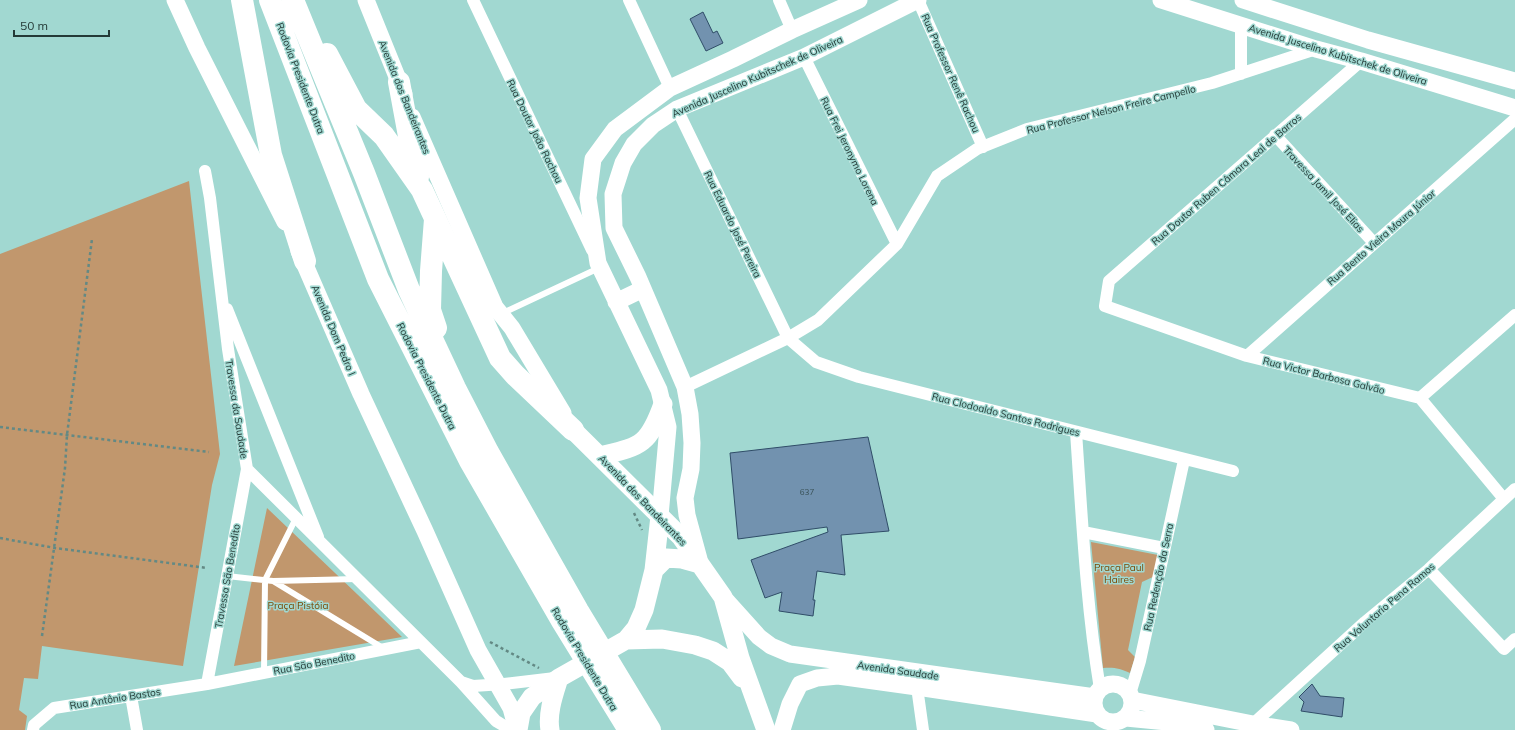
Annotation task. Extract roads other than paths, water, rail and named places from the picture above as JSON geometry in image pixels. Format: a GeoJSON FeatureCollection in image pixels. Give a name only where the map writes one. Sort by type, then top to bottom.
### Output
{"type":"FeatureCollection","features":[{"type":"Feature","properties":{"kind":"highway"},"geometry":{"type":"LineString","coordinates":[[242,0],[272,155],[304,262]]}},
{"type":"Feature","properties":{"kind":"highway","name":"Rodovia Presidente Dutra"},"geometry":{"type":"LineString","coordinates":[[270,0],[378,279],[470,461],[562,621],[629,730]]}},
{"type":"Feature","properties":{"kind":"highway","name":"Rodovia Presidente Dutra"},"geometry":{"type":"LineString","coordinates":[[293,0],[364,173],[409,290],[455,388],[488,452],[570,597],[650,730]]}},
{"type":"Feature","properties":{"kind":"highway"},"geometry":{"type":"LineString","coordinates":[[298,0],[356,109],[384,136],[422,190],[500,358],[515,375],[573,430]]}},
{"type":"Feature","properties":{"kind":"highway"},"geometry":{"type":"LineString","coordinates":[[400,82],[411,147],[422,190]]}},
{"type":"Feature","properties":{"kind":"highway"},"geometry":{"type":"LineString","coordinates":[[436,218],[431,270],[430,310],[455,388]]}},
{"type":"Feature","properties":{"kind":"main road","name":"Avenida Dom Pedro I"},"geometry":{"type":"LineString","coordinates":[[175,0],[196,48],[304,262],[361,394],[486,664],[511,708],[518,730]]}},
{"type":"Feature","properties":{"kind":"main road","name":"Avenida dos Bandeirantes"},"geometry":{"type":"LineString","coordinates":[[366,0],[400,82],[415,126],[495,307],[512,328],[573,430],[681,537],[723,597],[740,658],[766,730]]}},
{"type":"Feature","properties":{"kind":"main road"},"geometry":{"type":"LineString","coordinates":[[518,730],[521,713],[532,697],[559,678],[626,640],[636,628],[644,610],[654,570],[668,427],[659,390],[599,265],[588,198],[593,160],[615,129],[670,88],[733,60],[792,30],[859,0]]}},
{"type":"Feature","properties":{"kind":"main road","name":"Avenida Juscelino Kubitschek de Oliveira"},"geometry":{"type":"LineString","coordinates":[[700,564],[687,515],[685,498],[691,469],[692,443],[690,414],[685,387],[643,289],[614,228],[613,194],[623,163],[634,144],[653,124],[677,110],[804,57],[918,0]]}},
{"type":"Feature","properties":{"kind":"main road","name":"Avenida Juscelino Kubitschek de Oliveira"},"geometry":{"type":"LineString","coordinates":[[1161,0],[1515,108]]}},
{"type":"Feature","properties":{"kind":"main road"},"geometry":{"type":"LineString","coordinates":[[1243,0],[1368,40],[1515,81]]}},
{"type":"Feature","properties":{"kind":"main road"},"geometry":{"type":"LineString","coordinates":[[1406,74],[1413,53]]}},
{"type":"Feature","properties":{"kind":"main road"},"geometry":{"type":"LineString","coordinates":[[733,60],[744,82]]}},
{"type":"Feature","properties":{"kind":"main road"},"geometry":{"type":"LineString","coordinates":[[616,302],[643,289]]}},
{"type":"Feature","properties":{"kind":"main road"},"geometry":{"type":"LineString","coordinates":[[600,456],[633,447],[647,438],[655,427],[663,404]]}},
{"type":"Feature","properties":{"kind":"main road"},"geometry":{"type":"LineString","coordinates":[[654,570],[666,558],[682,559],[700,564]]}},
{"type":"Feature","properties":{"kind":"main road","name":"Avenida Saudade"},"geometry":{"type":"LineString","coordinates":[[723,597],[759,637],[771,646],[790,654],[1097,693],[1110,684],[1116,684],[1122,686],[1131,697],[1253,724],[1291,730]]}},
{"type":"Feature","properties":{"kind":"main road"},"geometry":{"type":"LineString","coordinates":[[626,640],[662,639],[695,644],[713,651],[730,662],[754,695]]}},
{"type":"Feature","properties":{"kind":"main road","name":"Avenida Saudade"},"geometry":{"type":"LineString","coordinates":[[782,730],[790,704],[800,684],[817,678],[838,676],[1097,714],[1107,722],[1120,722],[1126,718],[1177,723],[1206,730]]}},
{"type":"Feature","properties":{"kind":"main road"},"geometry":{"type":"LineString","coordinates":[[550,730],[548,722],[559,678]]}},
{"type":"Feature","properties":{"kind":"main road"},"geometry":{"type":"LineString","coordinates":[[1097,693],[1095,708],[1097,714]]}},
{"type":"Feature","properties":{"kind":"main road"},"geometry":{"type":"LineString","coordinates":[[1126,718],[1132,707],[1131,697]]}},
{"type":"Feature","properties":{"kind":"street","name":"Rua Doutor João Rachou"},"geometry":{"type":"LineString","coordinates":[[473,0],[599,265]]}},
{"type":"Feature","properties":{"kind":"street"},"geometry":{"type":"LineString","coordinates":[[630,0],[670,88]]}},
{"type":"Feature","properties":{"kind":"street"},"geometry":{"type":"LineString","coordinates":[[779,0],[792,30]]}},
{"type":"Feature","properties":{"kind":"street","name":"Rua Professor Renê Rachou"},"geometry":{"type":"LineString","coordinates":[[918,0],[983,147]]}},
{"type":"Feature","properties":{"kind":"street"},"geometry":{"type":"LineString","coordinates":[[1241,25],[1241,74]]}},
{"type":"Feature","properties":{"kind":"street","name":"Rua Professor Nelson Freire Campello"},"geometry":{"type":"LineString","coordinates":[[685,387],[788,338],[818,320],[897,244],[937,176],[977,149],[1027,128],[1212,84],[1316,48]]}},
{"type":"Feature","properties":{"kind":"street","name":"Rua Frei Jeronymo Lorena"},"geometry":{"type":"LineString","coordinates":[[804,57],[897,244]]}},
{"type":"Feature","properties":{"kind":"street","name":"Rua Doutor Ruben Câmara Leal de Barros"},"geometry":{"type":"LineString","coordinates":[[1105,306],[1109,281],[1361,61]]}},
{"type":"Feature","properties":{"kind":"street","name":"Rua Eduardo José Pereira"},"geometry":{"type":"LineString","coordinates":[[677,110],[788,338]]}},
{"type":"Feature","properties":{"kind":"street","name":"Rua Bento Vieira Moura Júnior"},"geometry":{"type":"LineString","coordinates":[[1247,356],[1515,119]]}},
{"type":"Feature","properties":{"kind":"street","name":"Travessa Jamil José Elias"},"geometry":{"type":"LineString","coordinates":[[1275,135],[1374,243]]}},
{"type":"Feature","properties":{"kind":"street","name":"Travessa da Saudade"},"geometry":{"type":"LineString","coordinates":[[205,171],[210,198],[228,349],[247,469],[461,682],[496,722],[511,730]]}},
{"type":"Feature","properties":{"kind":"street","name":"Avenida dos Bandeirantes"},"geometry":{"type":"LineString","coordinates":[[444,193],[454,200],[512,328]]}},
{"type":"Feature","properties":{"kind":"street","name":"Travessa da Saudade"},"geometry":{"type":"LineString","coordinates":[[221,293],[320,542]]}},
{"type":"Feature","properties":{"kind":"street","name":"Rua Victor Barbosa Galvão"},"geometry":{"type":"LineString","coordinates":[[1105,306],[1247,356],[1420,398]]}},
{"type":"Feature","properties":{"kind":"street"},"geometry":{"type":"LineString","coordinates":[[1504,499],[1420,398],[1515,315]]}},
{"type":"Feature","properties":{"kind":"street","name":"Rua Clodoaldo Santos Rodrigues"},"geometry":{"type":"LineString","coordinates":[[788,338],[816,362],[859,376],[1184,460],[1233,471]]}},
{"type":"Feature","properties":{"kind":"street"},"geometry":{"type":"LineString","coordinates":[[1076,432],[1082,532],[1097,693]]}},
{"type":"Feature","properties":{"kind":"street","name":"Rua Redenção da Serra"},"geometry":{"type":"LineString","coordinates":[[1131,697],[1184,460]]}},
{"type":"Feature","properties":{"kind":"street","name":"Travessa São Benedito"},"geometry":{"type":"LineString","coordinates":[[207,684],[247,469]]}},
{"type":"Feature","properties":{"kind":"street","name":"Rua Voluntario Pena Ramos"},"geometry":{"type":"LineString","coordinates":[[1253,724],[1365,622],[1429,569],[1515,489]]}},
{"type":"Feature","properties":{"kind":"street"},"geometry":{"type":"LineString","coordinates":[[1082,532],[1164,548]]}},
{"type":"Feature","properties":{"kind":"street"},"geometry":{"type":"LineString","coordinates":[[1429,569],[1504,649],[1515,639]]}},
{"type":"Feature","properties":{"kind":"street","name":"Rua São Benedito"},"geometry":{"type":"LineString","coordinates":[[207,684],[421,642]]}},
{"type":"Feature","properties":{"kind":"street"},"geometry":{"type":"LineString","coordinates":[[461,682],[473,686],[559,678]]}},
{"type":"Feature","properties":{"kind":"street","name":"Rua Antônio Bastos"},"geometry":{"type":"LineString","coordinates":[[33,730],[34,725],[54,708],[207,684]]}},
{"type":"Feature","properties":{"kind":"street"},"geometry":{"type":"LineString","coordinates":[[916,687],[923,730]]}},
{"type":"Feature","properties":{"kind":"street"},"geometry":{"type":"LineString","coordinates":[[131,696],[137,730]]}},
{"type":"Feature","properties":{"kind":"lane"},"geometry":{"type":"LineString","coordinates":[[504,312],[599,265]]}},
{"type":"Feature","properties":{"kind":"lane"},"geometry":{"type":"LineString","coordinates":[[264,673],[265,580],[296,518]]}},
{"type":"Feature","properties":{"kind":"lane"},"geometry":{"type":"LineString","coordinates":[[227,576],[273,581],[357,579]]}},
{"type":"Feature","properties":{"kind":"lane"},"geometry":{"type":"LineString","coordinates":[[273,581],[384,649]]}},
{"type":"Feature","properties":{"kind":"park label","name":"Praça Paul Haires"},"geometry":{"type":"Point","coordinates":[1119,572]}},
{"type":"Feature","properties":{"kind":"park label","name":"Praça Pistóia"},"geometry":{"type":"Point","coordinates":[298,605]}}]}
